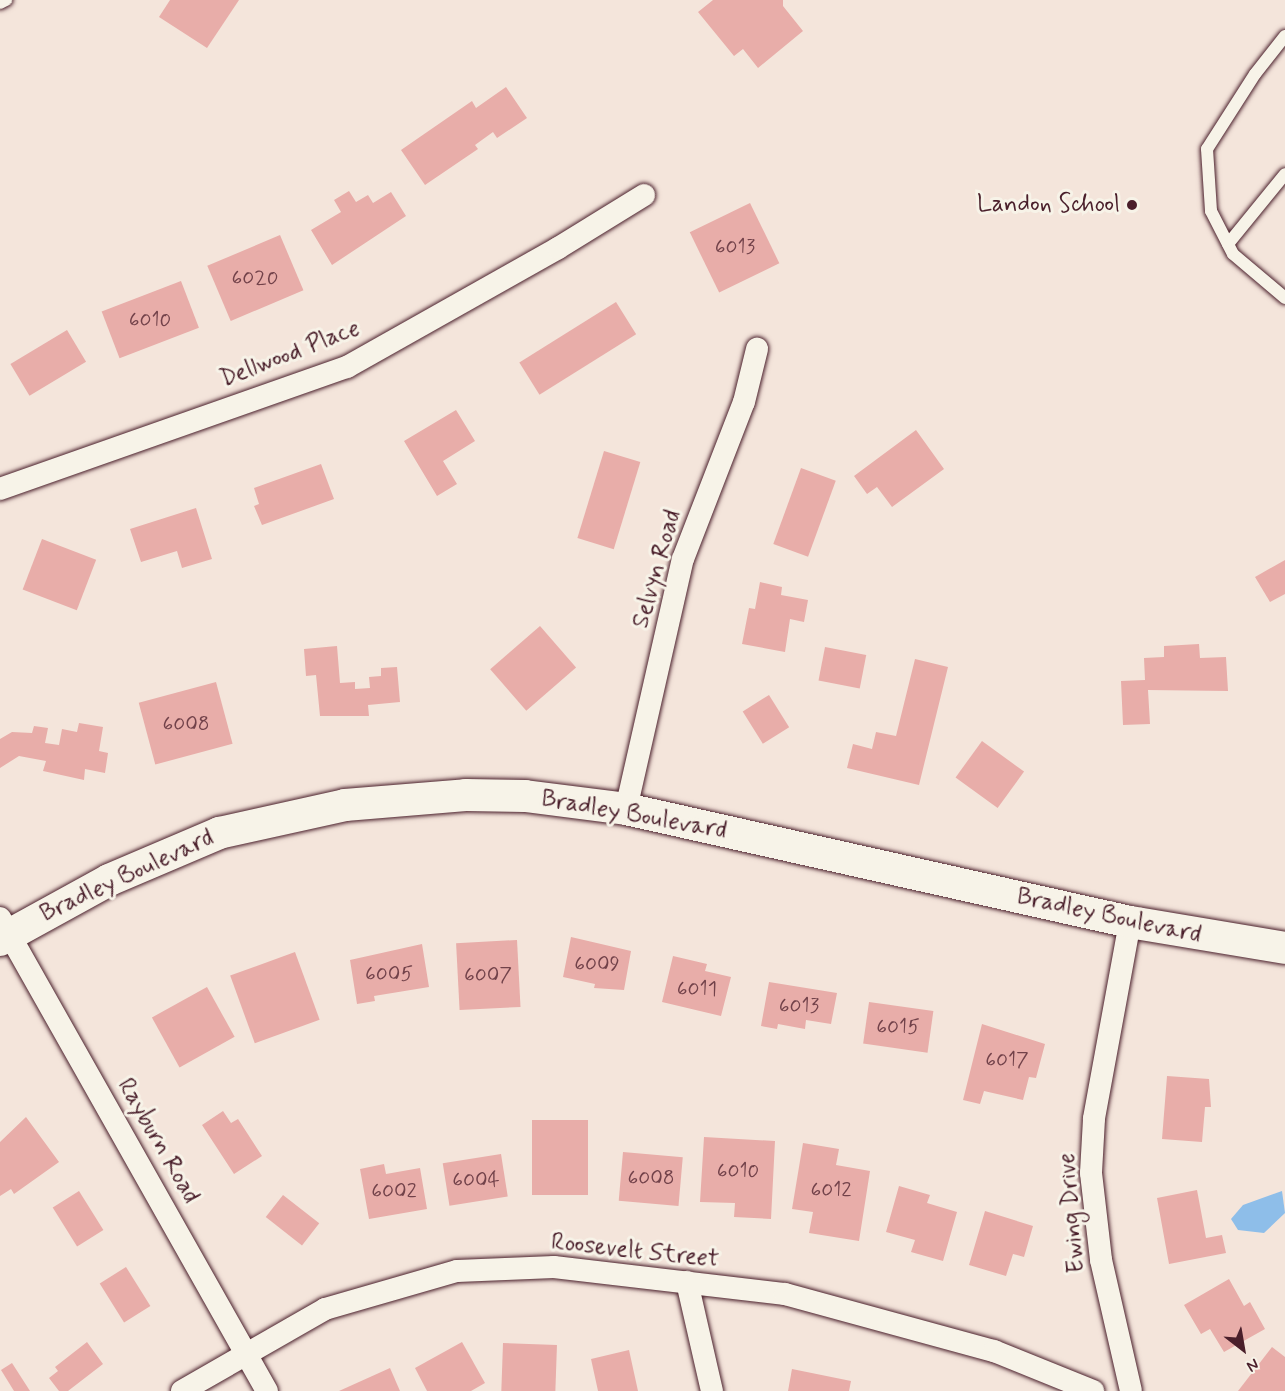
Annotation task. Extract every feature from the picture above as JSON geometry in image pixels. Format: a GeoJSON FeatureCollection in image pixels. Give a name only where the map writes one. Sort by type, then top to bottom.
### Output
{"type":"FeatureCollection","features":[{"type":"Feature","properties":{"kind":"main road","name":"Bradley Boulevard"},"geometry":{"type":"LineString","coordinates":[[3,931],[157,857],[219,833],[284,816],[391,799],[466,795],[525,796],[626,809],[1130,922],[1285,948]]}},
{"type":"Feature","properties":{"kind":"street","name":"Dellwood Place"},"geometry":{"type":"LineString","coordinates":[[0,489],[347,367],[644,195]]}},
{"type":"Feature","properties":{"kind":"street","name":"Selvyn Road"},"geometry":{"type":"LineString","coordinates":[[626,809],[683,559],[744,402],[757,348]]}},
{"type":"Feature","properties":{"kind":"street","name":"Ewing Drive"},"geometry":{"type":"LineString","coordinates":[[1130,922],[1094,1119],[1091,1173],[1101,1260],[1131,1391]]}},
{"type":"Feature","properties":{"kind":"street","name":"Rayburn Road"},"geometry":{"type":"LineString","coordinates":[[3,931],[248,1353],[267,1391]]}},
{"type":"Feature","properties":{"kind":"street","name":"Roosevelt Street"},"geometry":{"type":"LineString","coordinates":[[182,1391],[325,1309],[457,1271],[555,1267],[785,1294],[871,1315],[994,1351],[1093,1391]]}},
{"type":"Feature","properties":{"kind":"street"},"geometry":{"type":"LineString","coordinates":[[687,1282],[712,1391]]}},
{"type":"Feature","properties":{"kind":"lane"},"geometry":{"type":"LineString","coordinates":[[0,3],[6,0]]}},
{"type":"Feature","properties":{"kind":"lane"},"geometry":{"type":"LineString","coordinates":[[1285,36],[1255,74],[1207,149],[1211,211],[1233,254],[1285,298]]}},
{"type":"Feature","properties":{"kind":"lane"},"geometry":{"type":"LineString","coordinates":[[1228,244],[1285,174]]}},
{"type":"Feature","properties":{"kind":"water"},"geometry":{"type":"Polygon","coordinates":[[[1282,1191],[1285,1213],[1264,1233],[1238,1230],[1231,1219],[1243,1205],[1282,1191]]]}},
{"type":"Feature","properties":{"kind":"building"},"geometry":{"type":"Polygon","coordinates":[[[170,0],[239,0],[207,48],[159,17],[170,0]]]}},
{"type":"Feature","properties":{"kind":"building"},"geometry":{"type":"Polygon","coordinates":[[[713,0],[783,0],[783,6],[803,31],[758,68],[743,49],[734,56],[698,12],[713,0]]]}},
{"type":"Feature","properties":{"kind":"building"},"geometry":{"type":"Polygon","coordinates":[[[506,87],[527,118],[497,138],[493,132],[475,145],[478,149],[425,185],[401,150],[472,101],[476,108],[506,87]]]}},
{"type":"Feature","properties":{"kind":"building"},"geometry":{"type":"Polygon","coordinates":[[[349,191],[356,202],[368,195],[373,203],[391,192],[406,216],[332,265],[311,230],[341,212],[334,200],[349,191]]]}},
{"type":"Feature","properties":{"kind":"building"},"geometry":{"type":"Polygon","coordinates":[[[750,203],[779,263],[719,293],[690,232],[750,203]]]}},
{"type":"Feature","properties":{"kind":"building"},"geometry":{"type":"Polygon","coordinates":[[[280,235],[303,290],[231,321],[207,266],[280,235]]]}},
{"type":"Feature","properties":{"kind":"building"},"geometry":{"type":"Polygon","coordinates":[[[181,281],[199,328],[120,358],[102,311],[181,281]]]}},
{"type":"Feature","properties":{"kind":"building"},"geometry":{"type":"Polygon","coordinates":[[[616,302],[636,334],[539,395],[519,362],[616,302]]]}},
{"type":"Feature","properties":{"kind":"building"},"geometry":{"type":"Polygon","coordinates":[[[67,330],[86,362],[29,396],[10,364],[67,330]]]}},
{"type":"Feature","properties":{"kind":"building"},"geometry":{"type":"Polygon","coordinates":[[[456,410],[475,441],[443,461],[457,484],[437,496],[404,441],[456,410]]]}},
{"type":"Feature","properties":{"kind":"building"},"geometry":{"type":"Polygon","coordinates":[[[916,430],[944,469],[892,507],[877,487],[867,494],[854,476],[916,430]]]}},
{"type":"Feature","properties":{"kind":"building"},"geometry":{"type":"Polygon","coordinates":[[[604,451],[640,462],[614,549],[577,538],[604,451]]]}},
{"type":"Feature","properties":{"kind":"building"},"geometry":{"type":"Polygon","coordinates":[[[321,464],[334,499],[262,525],[254,506],[259,504],[254,488],[321,464]]]}},
{"type":"Feature","properties":{"kind":"building"},"geometry":{"type":"Polygon","coordinates":[[[801,468],[836,481],[808,557],[773,544],[801,468]]]}},
{"type":"Feature","properties":{"kind":"building"},"geometry":{"type":"Polygon","coordinates":[[[196,508],[212,559],[182,568],[177,551],[141,562],[130,529],[196,508]]]}},
{"type":"Feature","properties":{"kind":"building"},"geometry":{"type":"Polygon","coordinates":[[[42,539],[96,560],[77,610],[23,589],[42,539]]]}},
{"type":"Feature","properties":{"kind":"building"},"geometry":{"type":"Polygon","coordinates":[[[1285,560],[1285,594],[1270,602],[1255,577],[1285,560]]]}},
{"type":"Feature","properties":{"kind":"building"},"geometry":{"type":"Polygon","coordinates":[[[760,582],[782,587],[781,595],[808,600],[804,622],[790,619],[785,652],[742,644],[749,608],[755,609],[760,582]]]}},
{"type":"Feature","properties":{"kind":"building"},"geometry":{"type":"Polygon","coordinates":[[[540,626],[576,668],[526,711],[490,669],[540,626]]]}},
{"type":"Feature","properties":{"kind":"building"},"geometry":{"type":"Polygon","coordinates":[[[1199,644],[1200,658],[1226,657],[1228,691],[1148,690],[1150,724],[1123,725],[1121,681],[1145,680],[1144,658],[1164,657],[1164,646],[1199,644]]]}},
{"type":"Feature","properties":{"kind":"building"},"geometry":{"type":"Polygon","coordinates":[[[337,646],[340,683],[355,682],[355,689],[370,688],[369,677],[381,676],[381,668],[397,667],[400,702],[368,705],[369,716],[320,716],[316,675],[306,676],[304,649],[337,646]]]}},
{"type":"Feature","properties":{"kind":"building"},"geometry":{"type":"Polygon","coordinates":[[[825,647],[866,655],[860,688],[819,680],[825,647]]]}},
{"type":"Feature","properties":{"kind":"building"},"geometry":{"type":"Polygon","coordinates":[[[915,659],[948,667],[919,785],[847,768],[853,744],[872,749],[876,732],[896,736],[915,659]]]}},
{"type":"Feature","properties":{"kind":"building"},"geometry":{"type":"Polygon","coordinates":[[[216,682],[233,744],[155,765],[139,703],[216,682]]]}},
{"type":"Feature","properties":{"kind":"building"},"geometry":{"type":"Polygon","coordinates":[[[769,695],[789,727],[763,744],[743,711],[769,695]]]}},
{"type":"Feature","properties":{"kind":"building"},"geometry":{"type":"Polygon","coordinates":[[[79,723],[103,727],[99,751],[108,753],[105,773],[85,769],[84,780],[43,771],[46,761],[19,756],[0,768],[0,739],[12,732],[32,733],[34,726],[48,728],[45,743],[59,745],[62,729],[77,732],[79,723]]]}},
{"type":"Feature","properties":{"kind":"building"},"geometry":{"type":"Polygon","coordinates":[[[982,741],[1024,772],[998,808],[956,777],[982,741]]]}},
{"type":"Feature","properties":{"kind":"building"},"geometry":{"type":"Polygon","coordinates":[[[571,937],[631,951],[624,990],[594,988],[595,984],[563,977],[571,937]]]}},
{"type":"Feature","properties":{"kind":"building"},"geometry":{"type":"Polygon","coordinates":[[[517,940],[521,1007],[460,1010],[456,943],[517,940]]]}},
{"type":"Feature","properties":{"kind":"building"},"geometry":{"type":"Polygon","coordinates":[[[422,944],[429,987],[374,996],[375,1001],[357,1004],[350,960],[422,944]]]}},
{"type":"Feature","properties":{"kind":"building"},"geometry":{"type":"Polygon","coordinates":[[[295,952],[320,1020],[255,1043],[230,976],[295,952]]]}},
{"type":"Feature","properties":{"kind":"building"},"geometry":{"type":"Polygon","coordinates":[[[673,956],[707,964],[705,971],[731,977],[721,1016],[662,1002],[673,956]]]}},
{"type":"Feature","properties":{"kind":"building"},"geometry":{"type":"Polygon","coordinates":[[[769,982],[837,993],[831,1024],[806,1020],[805,1029],[778,1024],[777,1029],[761,1026],[769,982]]]}},
{"type":"Feature","properties":{"kind":"building"},"geometry":{"type":"Polygon","coordinates":[[[207,987],[235,1037],[180,1067],[152,1018],[207,987]]]}},
{"type":"Feature","properties":{"kind":"building"},"geometry":{"type":"Polygon","coordinates":[[[869,1002],[933,1011],[928,1053],[863,1044],[869,1002]]]}},
{"type":"Feature","properties":{"kind":"building"},"geometry":{"type":"Polygon","coordinates":[[[982,1024],[1045,1044],[1036,1078],[1029,1077],[1023,1100],[984,1091],[980,1104],[963,1100],[982,1024]]]}},
{"type":"Feature","properties":{"kind":"building"},"geometry":{"type":"Polygon","coordinates":[[[1167,1076],[1209,1079],[1211,1107],[1205,1107],[1202,1142],[1162,1139],[1167,1076]]]}},
{"type":"Feature","properties":{"kind":"building"},"geometry":{"type":"Polygon","coordinates":[[[223,1111],[231,1123],[238,1119],[262,1156],[234,1174],[202,1125],[223,1111]]]}},
{"type":"Feature","properties":{"kind":"building"},"geometry":{"type":"Polygon","coordinates":[[[26,1117],[59,1162],[14,1194],[11,1189],[0,1196],[0,1142],[26,1117]]]}},
{"type":"Feature","properties":{"kind":"building"},"geometry":{"type":"Polygon","coordinates":[[[532,1120],[588,1120],[588,1195],[532,1195],[532,1120]]]}},
{"type":"Feature","properties":{"kind":"building"},"geometry":{"type":"Polygon","coordinates":[[[704,1137],[775,1141],[771,1219],[734,1217],[735,1203],[700,1202],[704,1137]]]}},
{"type":"Feature","properties":{"kind":"building"},"geometry":{"type":"Polygon","coordinates":[[[803,1143],[839,1149],[836,1165],[870,1171],[859,1241],[809,1233],[813,1212],[792,1209],[803,1143]]]}},
{"type":"Feature","properties":{"kind":"building"},"geometry":{"type":"Polygon","coordinates":[[[623,1152],[683,1157],[679,1206],[619,1201],[623,1152]]]}},
{"type":"Feature","properties":{"kind":"building"},"geometry":{"type":"Polygon","coordinates":[[[501,1154],[508,1196],[449,1206],[443,1163],[501,1154]]]}},
{"type":"Feature","properties":{"kind":"building"},"geometry":{"type":"Polygon","coordinates":[[[384,1164],[386,1174],[420,1168],[427,1209],[369,1219],[360,1169],[384,1164]]]}},
{"type":"Feature","properties":{"kind":"building"},"geometry":{"type":"Polygon","coordinates":[[[899,1186],[930,1195],[927,1203],[957,1212],[943,1261],[911,1252],[915,1240],[886,1232],[899,1186]]]}},
{"type":"Feature","properties":{"kind":"building"},"geometry":{"type":"Polygon","coordinates":[[[1197,1190],[1206,1238],[1222,1235],[1226,1253],[1169,1264],[1157,1198],[1197,1190]]]}},
{"type":"Feature","properties":{"kind":"building"},"geometry":{"type":"Polygon","coordinates":[[[79,1191],[103,1230],[77,1246],[53,1207],[79,1191]]]}},
{"type":"Feature","properties":{"kind":"building"},"geometry":{"type":"Polygon","coordinates":[[[283,1195],[319,1223],[302,1245],[266,1217],[283,1195]]]}},
{"type":"Feature","properties":{"kind":"building"},"geometry":{"type":"Polygon","coordinates":[[[985,1211],[1033,1226],[1024,1257],[1013,1254],[1006,1276],[969,1265],[985,1211]]]}},
{"type":"Feature","properties":{"kind":"building"},"geometry":{"type":"Polygon","coordinates":[[[126,1267],[150,1306],[124,1322],[100,1283],[126,1267]]]}},
{"type":"Feature","properties":{"kind":"building"},"geometry":{"type":"Polygon","coordinates":[[[1229,1279],[1244,1306],[1250,1302],[1265,1329],[1224,1352],[1210,1329],[1201,1334],[1184,1305],[1229,1279]]]}},
{"type":"Feature","properties":{"kind":"building"},"geometry":{"type":"Polygon","coordinates":[[[87,1342],[103,1364],[68,1391],[59,1391],[49,1378],[58,1371],[55,1367],[87,1342]]]}},
{"type":"Feature","properties":{"kind":"building"},"geometry":{"type":"Polygon","coordinates":[[[462,1342],[485,1383],[471,1391],[427,1391],[415,1368],[462,1342]]]}},
{"type":"Feature","properties":{"kind":"building"},"geometry":{"type":"Polygon","coordinates":[[[503,1343],[557,1345],[555,1391],[501,1391],[503,1343]]]}},
{"type":"Feature","properties":{"kind":"building"},"geometry":{"type":"Polygon","coordinates":[[[1272,1347],[1285,1357],[1285,1391],[1238,1391],[1272,1347]]]}},
{"type":"Feature","properties":{"kind":"building"},"geometry":{"type":"Polygon","coordinates":[[[629,1350],[638,1391],[598,1391],[591,1359],[629,1350]]]}},
{"type":"Feature","properties":{"kind":"building"},"geometry":{"type":"Polygon","coordinates":[[[12,1363],[30,1391],[14,1391],[1,1370],[12,1363]]]}},
{"type":"Feature","properties":{"kind":"building"},"geometry":{"type":"Polygon","coordinates":[[[390,1368],[400,1391],[339,1391],[390,1368]]]}},
{"type":"Feature","properties":{"kind":"building"},"geometry":{"type":"Polygon","coordinates":[[[792,1369],[851,1381],[849,1391],[788,1391],[792,1369]]]}},
{"type":"Feature","properties":{"kind":"place","name":"Landon School"},"geometry":{"type":"Point","coordinates":[1132,205]}}]}
